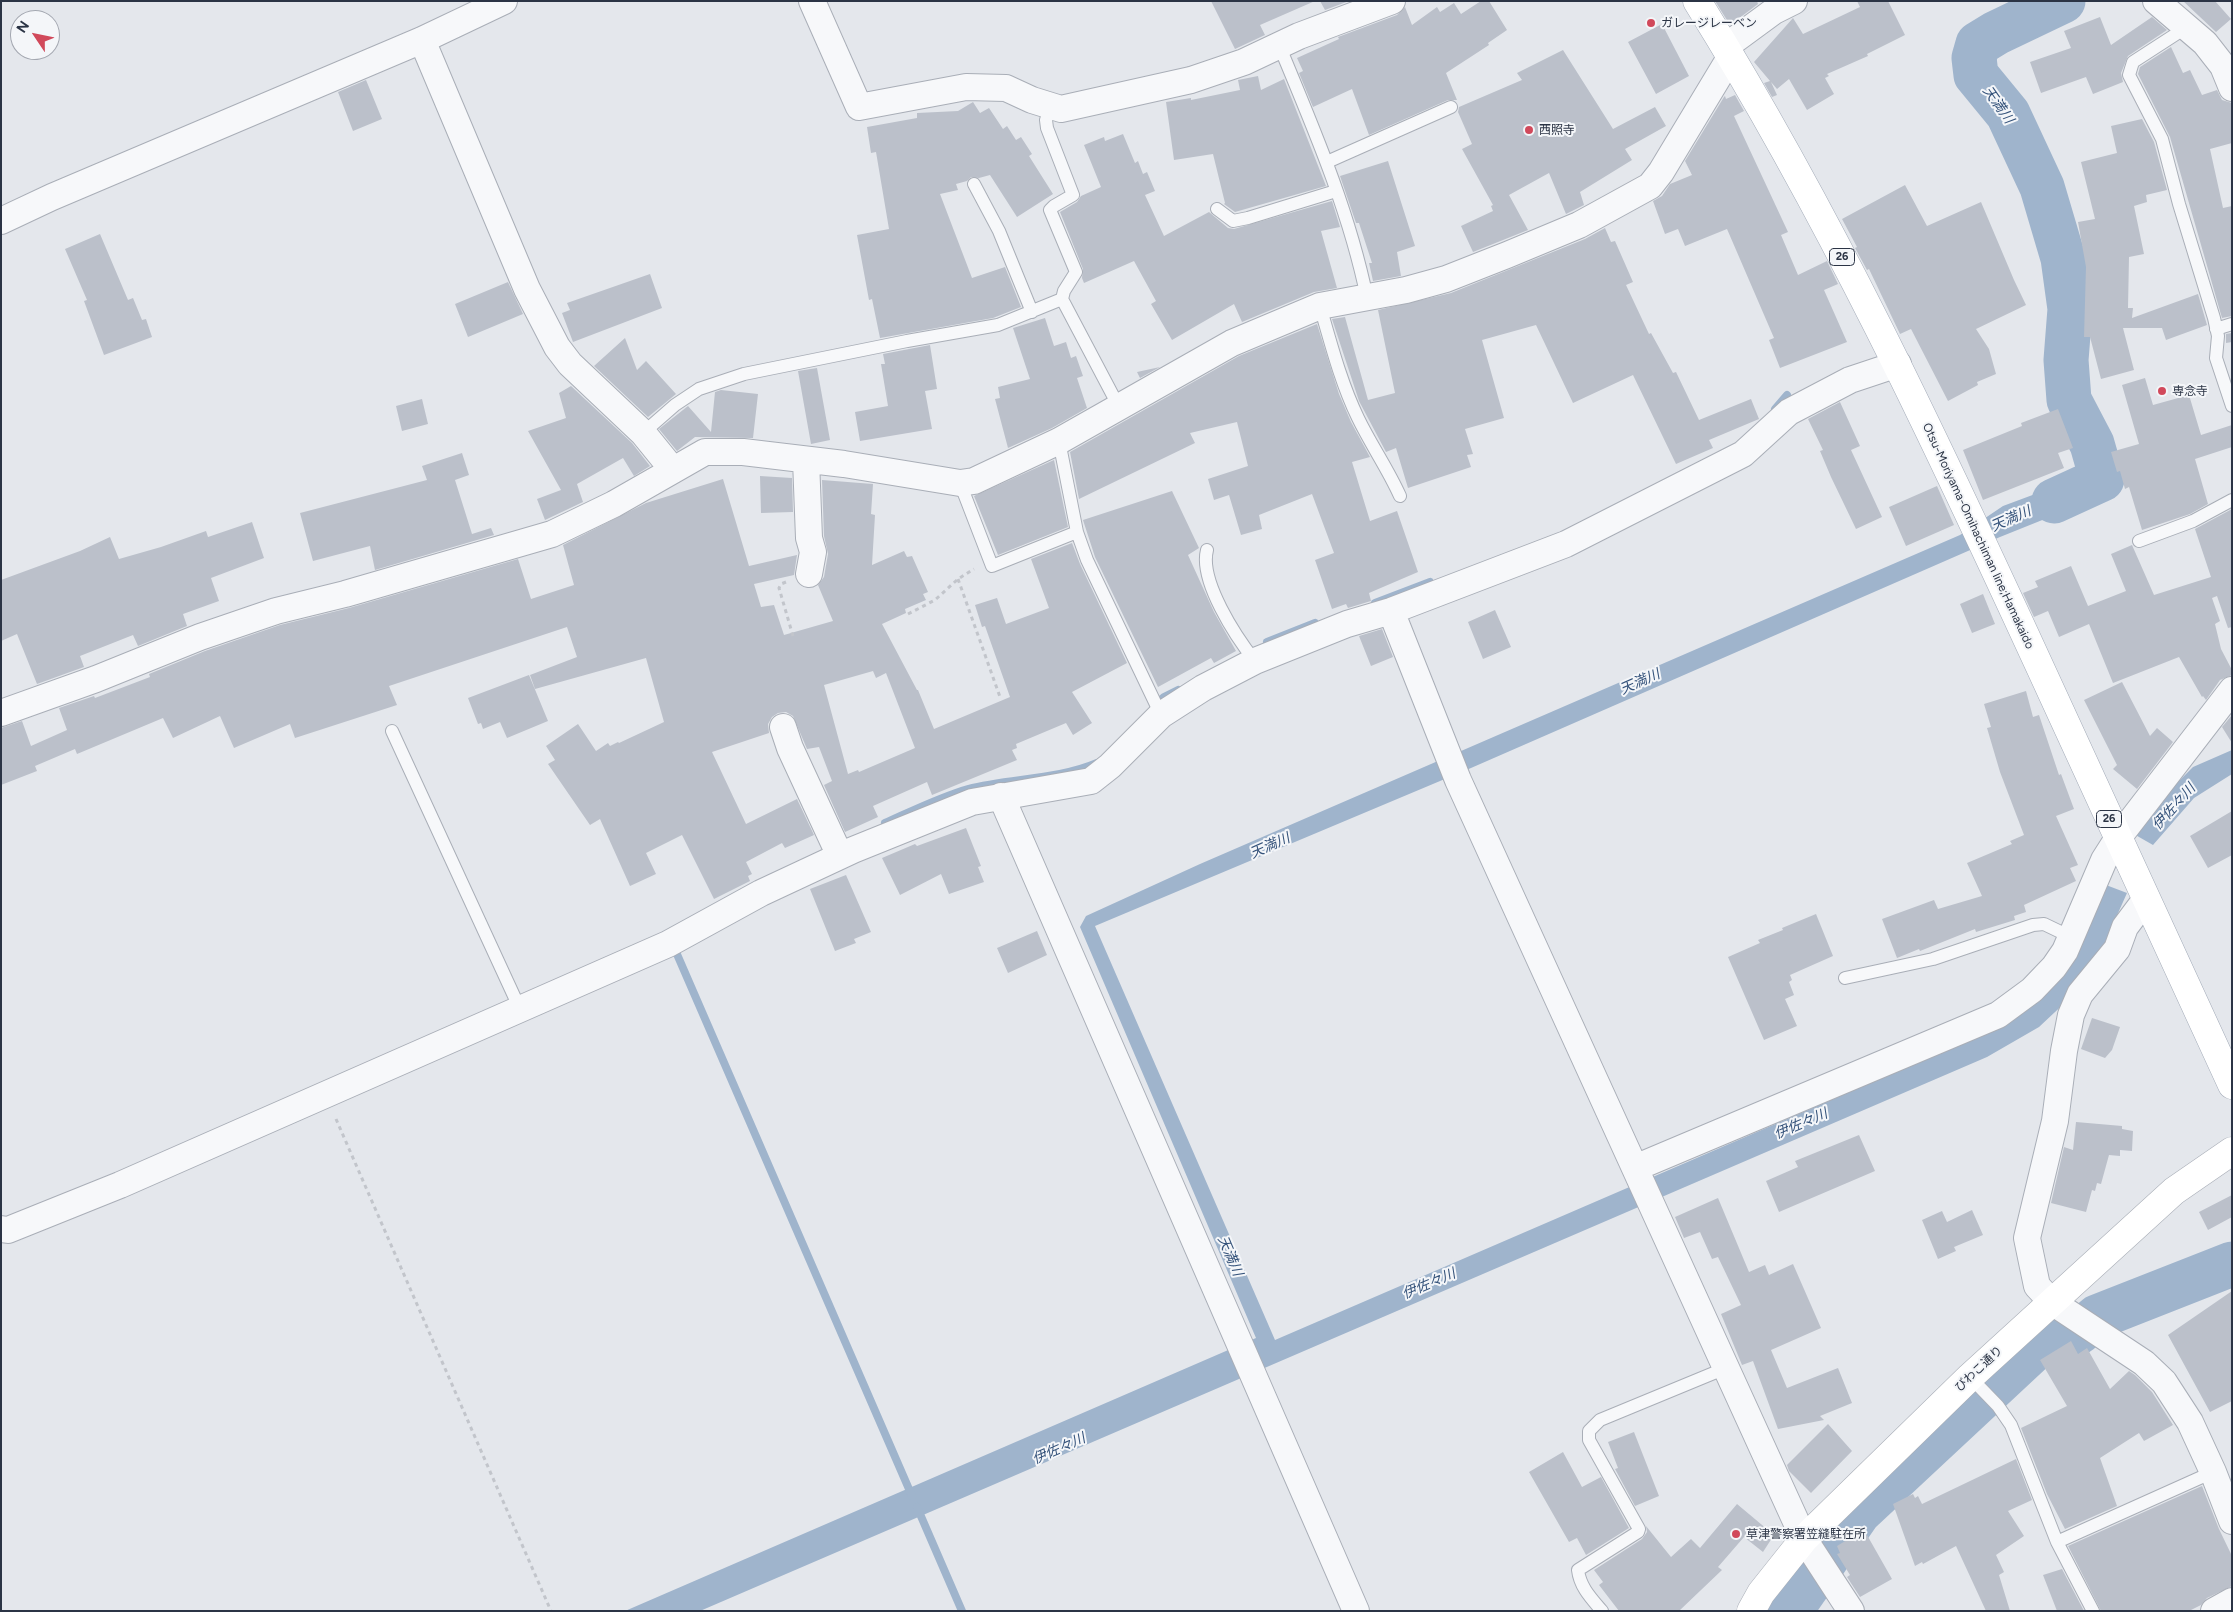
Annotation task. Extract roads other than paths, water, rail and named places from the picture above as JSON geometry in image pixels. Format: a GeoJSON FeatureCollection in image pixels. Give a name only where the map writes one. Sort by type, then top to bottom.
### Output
{"type":"FeatureCollection","features":[{"type":"Feature","properties":{"kind":"main road","name":"Otsu-Moriyama-Omihachiman line;Hamakaido"},"geometry":{"type":"LineString","coordinates":[[1697,1],[1728,52],[1829,232],[1898,364],[1987,552],[2232,1085]]}},
{"type":"Feature","properties":{"kind":"main road","name":"びわこ通り"},"geometry":{"type":"LineString","coordinates":[[1750,1611],[1761,1593],[1804,1539],[1970,1377],[2174,1191],[2232,1151]]}},
{"type":"Feature","properties":{"kind":"street"},"geometry":{"type":"LineString","coordinates":[[1,221],[88,181],[422,40],[504,1]]}},
{"type":"Feature","properties":{"kind":"street"},"geometry":{"type":"LineString","coordinates":[[812,1],[858,106],[966,87],[1006,88],[1032,100],[1061,109],[1191,80],[1244,62],[1299,36],[1392,1]]}},
{"type":"Feature","properties":{"kind":"street"},"geometry":{"type":"LineString","coordinates":[[1,713],[96,679],[200,637],[276,611],[345,594],[552,534],[614,504],[704,452],[743,452],[960,484],[974,481],[1060,441],[1232,343],[1320,306],[1406,290],[1476,268],[1579,225],[1650,186],[1661,172],[1728,52],[1774,11],[1794,1]]}},
{"type":"Feature","properties":{"kind":"street"},"geometry":{"type":"LineString","coordinates":[[2156,1],[2205,43],[2223,66],[2232,88]]}},
{"type":"Feature","properties":{"kind":"street"},"geometry":{"type":"LineString","coordinates":[[422,40],[527,289],[557,347],[570,364],[643,433],[673,470]]}},
{"type":"Feature","properties":{"kind":"street"},"geometry":{"type":"LineString","coordinates":[[1,1228],[8,1230],[120,1185],[668,944],[761,893],[840,856],[972,802],[1091,781],[1110,766],[1161,715],[1203,688],[1255,661],[1347,624],[1391,611],[1566,544],[1743,454],[1790,412],[1850,380],[1898,364]]}},
{"type":"Feature","properties":{"kind":"street"},"geometry":{"type":"LineString","coordinates":[[806,460],[809,538],[813,552],[809,570]]}},
{"type":"Feature","properties":{"kind":"street"},"geometry":{"type":"LineString","coordinates":[[1391,611],[1458,780],[1804,1539],[1850,1611]]}},
{"type":"Feature","properties":{"kind":"street"},"geometry":{"type":"LineString","coordinates":[[1636,1170],[1998,1015],[2032,990],[2054,967],[2068,947],[2104,860],[2118,838],[2232,690]]}},
{"type":"Feature","properties":{"kind":"street"},"geometry":{"type":"LineString","coordinates":[[783,727],[790,748],[840,856]]}},
{"type":"Feature","properties":{"kind":"street"},"geometry":{"type":"LineString","coordinates":[[1001,796],[1356,1611]]}},
{"type":"Feature","properties":{"kind":"street"},"geometry":{"type":"LineString","coordinates":[[2146,899],[2125,927],[2117,948],[2096,971],[2080,994],[2071,1015],[2055,1121],[2027,1238],[2037,1286],[2052,1302],[2144,1363],[2164,1382],[2190,1422],[2213,1472],[2232,1521]]}},
{"type":"Feature","properties":{"kind":"street"},"geometry":{"type":"LineString","coordinates":[[2068,947],[2096,971]]}},
{"type":"Feature","properties":{"kind":"street"},"geometry":{"type":"LineString","coordinates":[[2214,1611],[2232,1601]]}},
{"type":"Feature","properties":{"kind":"lane"},"geometry":{"type":"LineString","coordinates":[[2187,27],[2133,62],[2128,75],[2162,139],[2167,164],[2218,336],[2216,358],[2232,406]]}},
{"type":"Feature","properties":{"kind":"lane"},"geometry":{"type":"LineString","coordinates":[[1279,45],[1327,162],[1363,277],[1367,298]]}},
{"type":"Feature","properties":{"kind":"lane"},"geometry":{"type":"LineString","coordinates":[[1051,106],[1046,120],[1047,128],[1073,195],[1050,210],[1076,272],[1064,291],[1062,299],[1119,407]]}},
{"type":"Feature","properties":{"kind":"lane"},"geometry":{"type":"LineString","coordinates":[[1327,162],[1451,107]]}},
{"type":"Feature","properties":{"kind":"lane"},"geometry":{"type":"LineString","coordinates":[[974,184],[999,231],[1032,312]]}},
{"type":"Feature","properties":{"kind":"lane"},"geometry":{"type":"LineString","coordinates":[[1217,209],[1233,220],[1248,218],[1336,191]]}},
{"type":"Feature","properties":{"kind":"lane"},"geometry":{"type":"LineString","coordinates":[[643,433],[675,405],[699,389],[744,374],[907,341],[998,325],[1062,299]]}},
{"type":"Feature","properties":{"kind":"lane"},"geometry":{"type":"LineString","coordinates":[[1320,306],[1340,373],[1358,418],[1390,472],[1400,496]]}},
{"type":"Feature","properties":{"kind":"lane"},"geometry":{"type":"LineString","coordinates":[[2216,329],[2232,324]]}},
{"type":"Feature","properties":{"kind":"lane"},"geometry":{"type":"LineString","coordinates":[[1060,441],[1077,532],[1086,560],[1161,715]]}},
{"type":"Feature","properties":{"kind":"lane"},"geometry":{"type":"LineString","coordinates":[[960,484],[992,566],[1077,532]]}},
{"type":"Feature","properties":{"kind":"lane"},"geometry":{"type":"LineString","coordinates":[[2139,541],[2193,521],[2232,500]]}},
{"type":"Feature","properties":{"kind":"lane"},"geometry":{"type":"LineString","coordinates":[[1208,550],[1205,558],[1214,593],[1237,638],[1255,661]]}},
{"type":"Feature","properties":{"kind":"lane"},"geometry":{"type":"LineString","coordinates":[[392,731],[520,1009]]}},
{"type":"Feature","properties":{"kind":"lane"},"geometry":{"type":"LineString","coordinates":[[1845,978],[1933,959],[2032,925],[2044,924],[2068,947]]}},
{"type":"Feature","properties":{"kind":"lane"},"geometry":{"type":"LineString","coordinates":[[1602,1611],[1588,1596],[1579,1580],[1578,1570],[1638,1532],[1639,1529],[1589,1440],[1589,1431],[1600,1420],[1726,1368]]}},
{"type":"Feature","properties":{"kind":"lane"},"geometry":{"type":"LineString","coordinates":[[1970,1377],[1998,1406],[2011,1425],[2058,1542],[2093,1611]]}},
{"type":"Feature","properties":{"kind":"lane"},"geometry":{"type":"LineString","coordinates":[[2058,1542],[2213,1472]]}},
{"type":"Feature","properties":{"kind":"water","name":"伊佐々川"},"geometry":{"type":"Polygon","coordinates":[[[2113,465],[2122,488],[2000,537],[1471,768],[1095,926],[1275,1340],[1970,1040],[2010,1019],[2106,885],[2127,893],[2094,967],[2070,998],[2039,1027],[1987,1057],[700,1611],[625,1611],[1256,1338],[1080,927],[1086,916],[1200,864],[1960,535],[2003,506],[2113,465]]]}},
{"type":"Feature","properties":{"kind":"water","name":"伊佐々川"},"geometry":{"type":"Polygon","coordinates":[[[2232,750],[2232,774],[2194,798],[2153,845],[2132,833],[2165,795],[2193,767],[2232,750]]]}},
{"type":"Feature","properties":{"kind":"waterway","name":"天満川"},"geometry":{"type":"LineString","coordinates":[[2054,501],[2102,479],[2092,444],[2069,400],[2066,360],[2070,309],[2063,258],[2042,187],[2008,114],[1976,75],[1974,58],[1978,44],[1996,33],[2063,1]]}},
{"type":"Feature","properties":{"kind":"waterway"},"geometry":{"type":"LineString","coordinates":[[1775,409],[1787,395]]}},
{"type":"Feature","properties":{"kind":"waterway"},"geometry":{"type":"LineString","coordinates":[[1375,603],[1430,582]]}},
{"type":"Feature","properties":{"kind":"waterway"},"geometry":{"type":"LineString","coordinates":[[1267,642],[1315,623]]}},
{"type":"Feature","properties":{"kind":"waterway"},"geometry":{"type":"LineString","coordinates":[[1156,704],[1164,697],[1178,690]]}},
{"type":"Feature","properties":{"kind":"waterway"},"geometry":{"type":"LineString","coordinates":[[885,823],[937,800],[968,789],[1066,773],[1097,763]]}},
{"type":"Feature","properties":{"kind":"waterway"},"geometry":{"type":"LineString","coordinates":[[673,945],[912,1496]]}},
{"type":"Feature","properties":{"kind":"waterway"},"geometry":{"type":"LineString","coordinates":[[1790,1611],[1859,1512],[2036,1347],[2079,1332],[2097,1317],[2232,1264]]}},
{"type":"Feature","properties":{"kind":"waterway"},"geometry":{"type":"LineString","coordinates":[[917,1507],[962,1611]]}},
{"type":"Feature","properties":{"kind":"place","name":"ガレージレーベン"},"geometry":{"type":"Point","coordinates":[1651,23]}},
{"type":"Feature","properties":{"kind":"place","name":"西照寺"},"geometry":{"type":"Point","coordinates":[1529,130]}},
{"type":"Feature","properties":{"kind":"place","name":"専念寺"},"geometry":{"type":"Point","coordinates":[2162,391]}},
{"type":"Feature","properties":{"kind":"place","name":"草津警察署笠縫駐在所"},"geometry":{"type":"Point","coordinates":[1736,1534]}}]}
